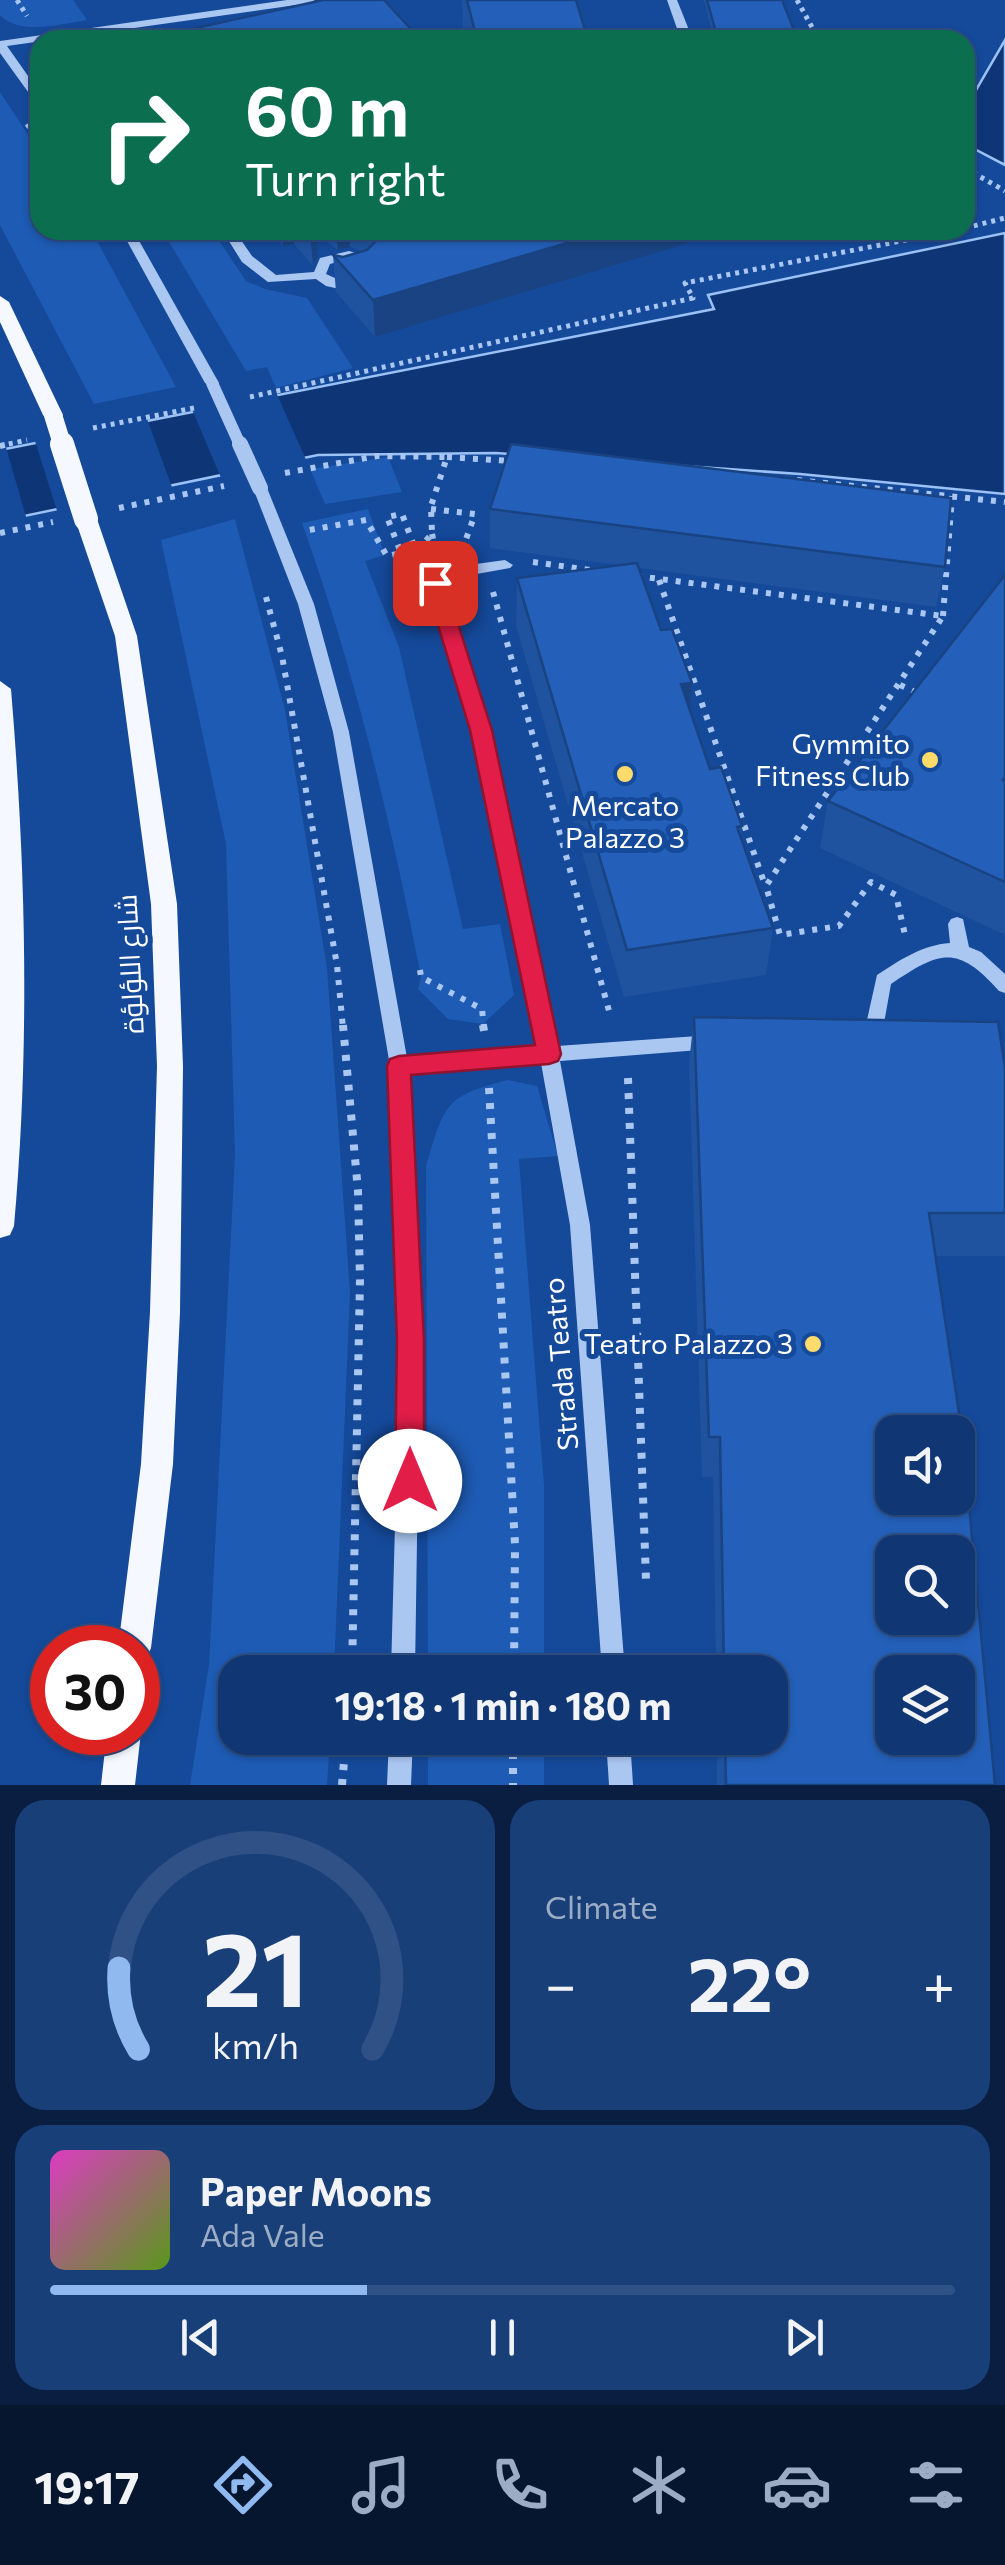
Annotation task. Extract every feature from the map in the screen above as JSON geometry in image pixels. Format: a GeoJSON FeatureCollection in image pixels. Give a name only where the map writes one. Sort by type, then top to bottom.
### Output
{"type":"FeatureCollection","features":[{"type":"Feature","properties":{"kind":"main road","name":"شارع اللؤلؤة"},"geometry":{"type":"LineString","coordinates":[[0,302],[52,415],[126,636],[164,904],[170,1066],[165,1312],[157,1464],[137,1625]]}},
{"type":"Feature","properties":{"kind":"main road"},"geometry":{"type":"LineString","coordinates":[[0,689],[15,954],[15,1042],[0,1226]]}},
{"type":"Feature","properties":{"kind":"main road"},"geometry":{"type":"LineString","coordinates":[[118,1785],[121,1755]]}},
{"type":"Feature","properties":{"kind":"street"},"geometry":{"type":"LineString","coordinates":[[124,30],[310,0]]}},
{"type":"Feature","properties":{"kind":"street"},"geometry":{"type":"LineString","coordinates":[[672,0],[682,30]]}},
{"type":"Feature","properties":{"kind":"street"},"geometry":{"type":"LineString","coordinates":[[30,41],[0,44],[30,87]]}},
{"type":"Feature","properties":{"kind":"street"},"geometry":{"type":"LineString","coordinates":[[132,240],[266,482],[306,604],[341,732],[399,1066],[410,1341],[403,1655]]}},
{"type":"Feature","properties":{"kind":"street"},"geometry":{"type":"LineString","coordinates":[[235,240],[247,259],[273,279],[319,275],[329,284],[347,286],[392,266]]}},
{"type":"Feature","properties":{"kind":"street"},"geometry":{"type":"LineString","coordinates":[[319,275],[327,253],[364,259],[370,262],[373,272]]}},
{"type":"Feature","properties":{"kind":"street","name":"Strada Teatro"},"geometry":{"type":"LineString","coordinates":[[506,565],[469,570],[435,583],[481,730],[549,1054],[580,1225],[613,1655]]}},
{"type":"Feature","properties":{"kind":"street"},"geometry":{"type":"LineString","coordinates":[[957,924],[960,951]]}},
{"type":"Feature","properties":{"kind":"street"},"geometry":{"type":"LineString","coordinates":[[874,1030],[882,980],[928,950],[960,951],[992,970],[1005,986]]}},
{"type":"Feature","properties":{"kind":"street"},"geometry":{"type":"LineString","coordinates":[[399,1066],[738,1040]]}},
{"type":"Feature","properties":{"kind":"street"},"geometry":{"type":"LineString","coordinates":[[399,1785],[400,1755]]}},
{"type":"Feature","properties":{"kind":"street"},"geometry":{"type":"LineString","coordinates":[[619,1755],[621,1785]]}},
{"type":"Feature","properties":{"kind":"path"},"geometry":{"type":"LineString","coordinates":[[797,0],[814,30]]}},
{"type":"Feature","properties":{"kind":"path"},"geometry":{"type":"LineString","coordinates":[[975,174],[1005,191]]}},
{"type":"Feature","properties":{"kind":"path"},"geometry":{"type":"LineString","coordinates":[[975,226],[1005,218]]}},
{"type":"Feature","properties":{"kind":"path"},"geometry":{"type":"LineString","coordinates":[[244,398],[693,298],[685,282],[906,240]]}},
{"type":"Feature","properties":{"kind":"path"},"geometry":{"type":"LineString","coordinates":[[75,431],[207,406]]}},
{"type":"Feature","properties":{"kind":"path"},"geometry":{"type":"LineString","coordinates":[[0,446],[38,438]]}},
{"type":"Feature","properties":{"kind":"path"},"geometry":{"type":"LineString","coordinates":[[266,482],[377,456],[528,462]]}},
{"type":"Feature","properties":{"kind":"path"},"geometry":{"type":"LineString","coordinates":[[304,530],[366,520],[387,556],[401,553],[387,517],[402,514],[416,551],[432,534],[431,509],[447,457]]}},
{"type":"Feature","properties":{"kind":"path"},"geometry":{"type":"LineString","coordinates":[[784,478],[1005,502]]}},
{"type":"Feature","properties":{"kind":"path"},"geometry":{"type":"LineString","coordinates":[[116,508],[233,484]]}},
{"type":"Feature","properties":{"kind":"path"},"geometry":{"type":"LineString","coordinates":[[766,886],[944,616],[952,496]]}},
{"type":"Feature","properties":{"kind":"path"},"geometry":{"type":"LineString","coordinates":[[431,509],[475,514]]}},
{"type":"Feature","properties":{"kind":"path"},"geometry":{"type":"LineString","coordinates":[[0,533],[58,521]]}},
{"type":"Feature","properties":{"kind":"path"},"geometry":{"type":"LineString","coordinates":[[529,562],[604,572]]}},
{"type":"Feature","properties":{"kind":"path"},"geometry":{"type":"LineString","coordinates":[[622,574],[944,616]]}},
{"type":"Feature","properties":{"kind":"path"},"geometry":{"type":"LineString","coordinates":[[659,579],[780,935],[839,926],[871,882],[896,896]]}},
{"type":"Feature","properties":{"kind":"path"},"geometry":{"type":"LineString","coordinates":[[261,580],[282,656],[337,965],[358,1191],[360,1300],[352,1655]]}},
{"type":"Feature","properties":{"kind":"path"},"geometry":{"type":"LineString","coordinates":[[900,685],[935,700]]}},
{"type":"Feature","properties":{"kind":"path"},"geometry":{"type":"LineString","coordinates":[[342,1785],[345,1755]]}},
{"type":"Feature","properties":{"kind":"path"},"geometry":{"type":"LineString","coordinates":[[513,1755],[513,1785]]}},
{"type":"Feature","properties":{"kind":"shaded area"},"geometry":{"type":"Polygon","coordinates":[[[0,0],[73,0],[87,20],[41,27],[18,25],[0,15],[0,0]]]}},
{"type":"Feature","properties":{"kind":"shaded area"},"geometry":{"type":"Polygon","coordinates":[[[1005,40],[1005,165],[975,149],[975,92],[1005,40]]]}},
{"type":"Feature","properties":{"kind":"shaded area"},"geometry":{"type":"Polygon","coordinates":[[[0,92],[30,138],[30,240],[96,240],[176,387],[94,404],[0,225],[0,92]]]}},
{"type":"Feature","properties":{"kind":"shaded area"},"geometry":{"type":"Polygon","coordinates":[[[1005,233],[1005,494],[800,474],[496,453],[318,455],[0,521],[0,450],[714,309],[708,295],[1005,233]]]}},
{"type":"Feature","properties":{"kind":"shaded area"},"geometry":{"type":"Polygon","coordinates":[[[168,240],[219,240],[246,281],[307,298],[353,368],[276,388],[267,367],[246,371],[168,240]]]}},
{"type":"Feature","properties":{"kind":"shaded area"},"geometry":{"type":"Polygon","coordinates":[[[388,457],[402,492],[325,504],[310,469],[388,457]]]}},
{"type":"Feature","properties":{"kind":"shaded area"},"geometry":{"type":"Polygon","coordinates":[[[368,509],[385,555],[365,561],[399,647],[463,929],[500,924],[514,995],[483,1024],[448,1019],[418,989],[421,977],[370,748],[339,635],[302,523],[368,509]]]}},
{"type":"Feature","properties":{"kind":"shaded area"},"geometry":{"type":"Polygon","coordinates":[[[235,519],[285,710],[327,968],[350,1292],[335,1655],[218,1655],[218,1755],[329,1755],[327,1785],[190,1785],[209,1665],[235,1155],[226,844],[161,540],[235,519]]]}},
{"type":"Feature","properties":{"kind":"shaded area"},"geometry":{"type":"Polygon","coordinates":[[[508,1080],[537,1086],[558,1156],[519,1159],[544,1485],[544,1655],[428,1655],[426,1166],[450,1106],[458,1098],[508,1080]]]}},
{"type":"Feature","properties":{"kind":"shaded area"},"geometry":{"type":"Polygon","coordinates":[[[428,1755],[544,1755],[544,1785],[428,1785],[428,1755]]]}},
{"type":"Feature","properties":{"kind":"pier"},"geometry":{"type":"Polygon","coordinates":[[[275,390],[307,462],[222,480],[191,407],[275,390]]]}},
{"type":"Feature","properties":{"kind":"pier"},"geometry":{"type":"Polygon","coordinates":[[[146,416],[173,490],[58,514],[34,438],[146,416]]]}},
{"type":"Feature","properties":{"kind":"pier"},"geometry":{"type":"Polygon","coordinates":[[[5,444],[27,520],[0,526],[0,445],[5,444]]]}},
{"type":"Feature","properties":{"kind":"building"},"geometry":{"type":"Polygon","coordinates":[[[323,0],[384,0],[412,30],[187,30],[323,0]]]}},
{"type":"Feature","properties":{"kind":"building"},"geometry":{"type":"Polygon","coordinates":[[[467,0],[576,0],[585,30],[474,30],[467,0]]]}},
{"type":"Feature","properties":{"kind":"building"},"geometry":{"type":"Polygon","coordinates":[[[707,0],[782,0],[794,30],[715,30],[707,0]]]}},
{"type":"Feature","properties":{"kind":"building"},"geometry":{"type":"Polygon","coordinates":[[[577,240],[373,300],[333,255],[343,257],[367,250],[376,241],[577,240]]]}},
{"type":"Feature","properties":{"kind":"building"},"geometry":{"type":"Polygon","coordinates":[[[511,444],[951,498],[945,567],[490,509],[511,444]]]}},
{"type":"Feature","properties":{"kind":"building","name":"Mercato Palazzo 3"},"geometry":{"type":"Polygon","coordinates":[[[637,563],[661,630],[672,629],[692,683],[681,684],[710,769],[721,767],[742,826],[737,827],[773,928],[627,950],[517,578],[637,563]]]}},
{"type":"Feature","properties":{"kind":"building"},"geometry":{"type":"Polygon","coordinates":[[[1005,575],[1003,780],[1005,882],[828,801],[1005,575]]]}},
{"type":"Feature","properties":{"kind":"building"},"geometry":{"type":"Polygon","coordinates":[[[694,1017],[998,1022],[1005,1068],[1005,1213],[929,1213],[959,1415],[875,1415],[875,1515],[970,1515],[972,1535],[875,1535],[875,1635],[975,1635],[975,1569],[995,1785],[726,1785],[725,1755],[788,1755],[788,1655],[724,1655],[720,1437],[709,1437],[694,1017]]]}},
{"type":"Feature","properties":{"kind":"place","name":"Gymmito Fitness Club"},"geometry":{"type":"Point","coordinates":[930,760]}},
{"type":"Feature","properties":{"kind":"place","name":"Mercato Palazzo 3"},"geometry":{"type":"Point","coordinates":[625,774]}},
{"type":"Feature","properties":{"kind":"place","name":"Teatro Palazzo 3"},"geometry":{"type":"Point","coordinates":[813,1344]}},
{"type":"Feature","properties":{"kind":"route"},"geometry":{"type":"LineString","coordinates":[[410,1481],[406,1189],[399,1066],[549,1054],[481,730],[435,583]]}}]}
